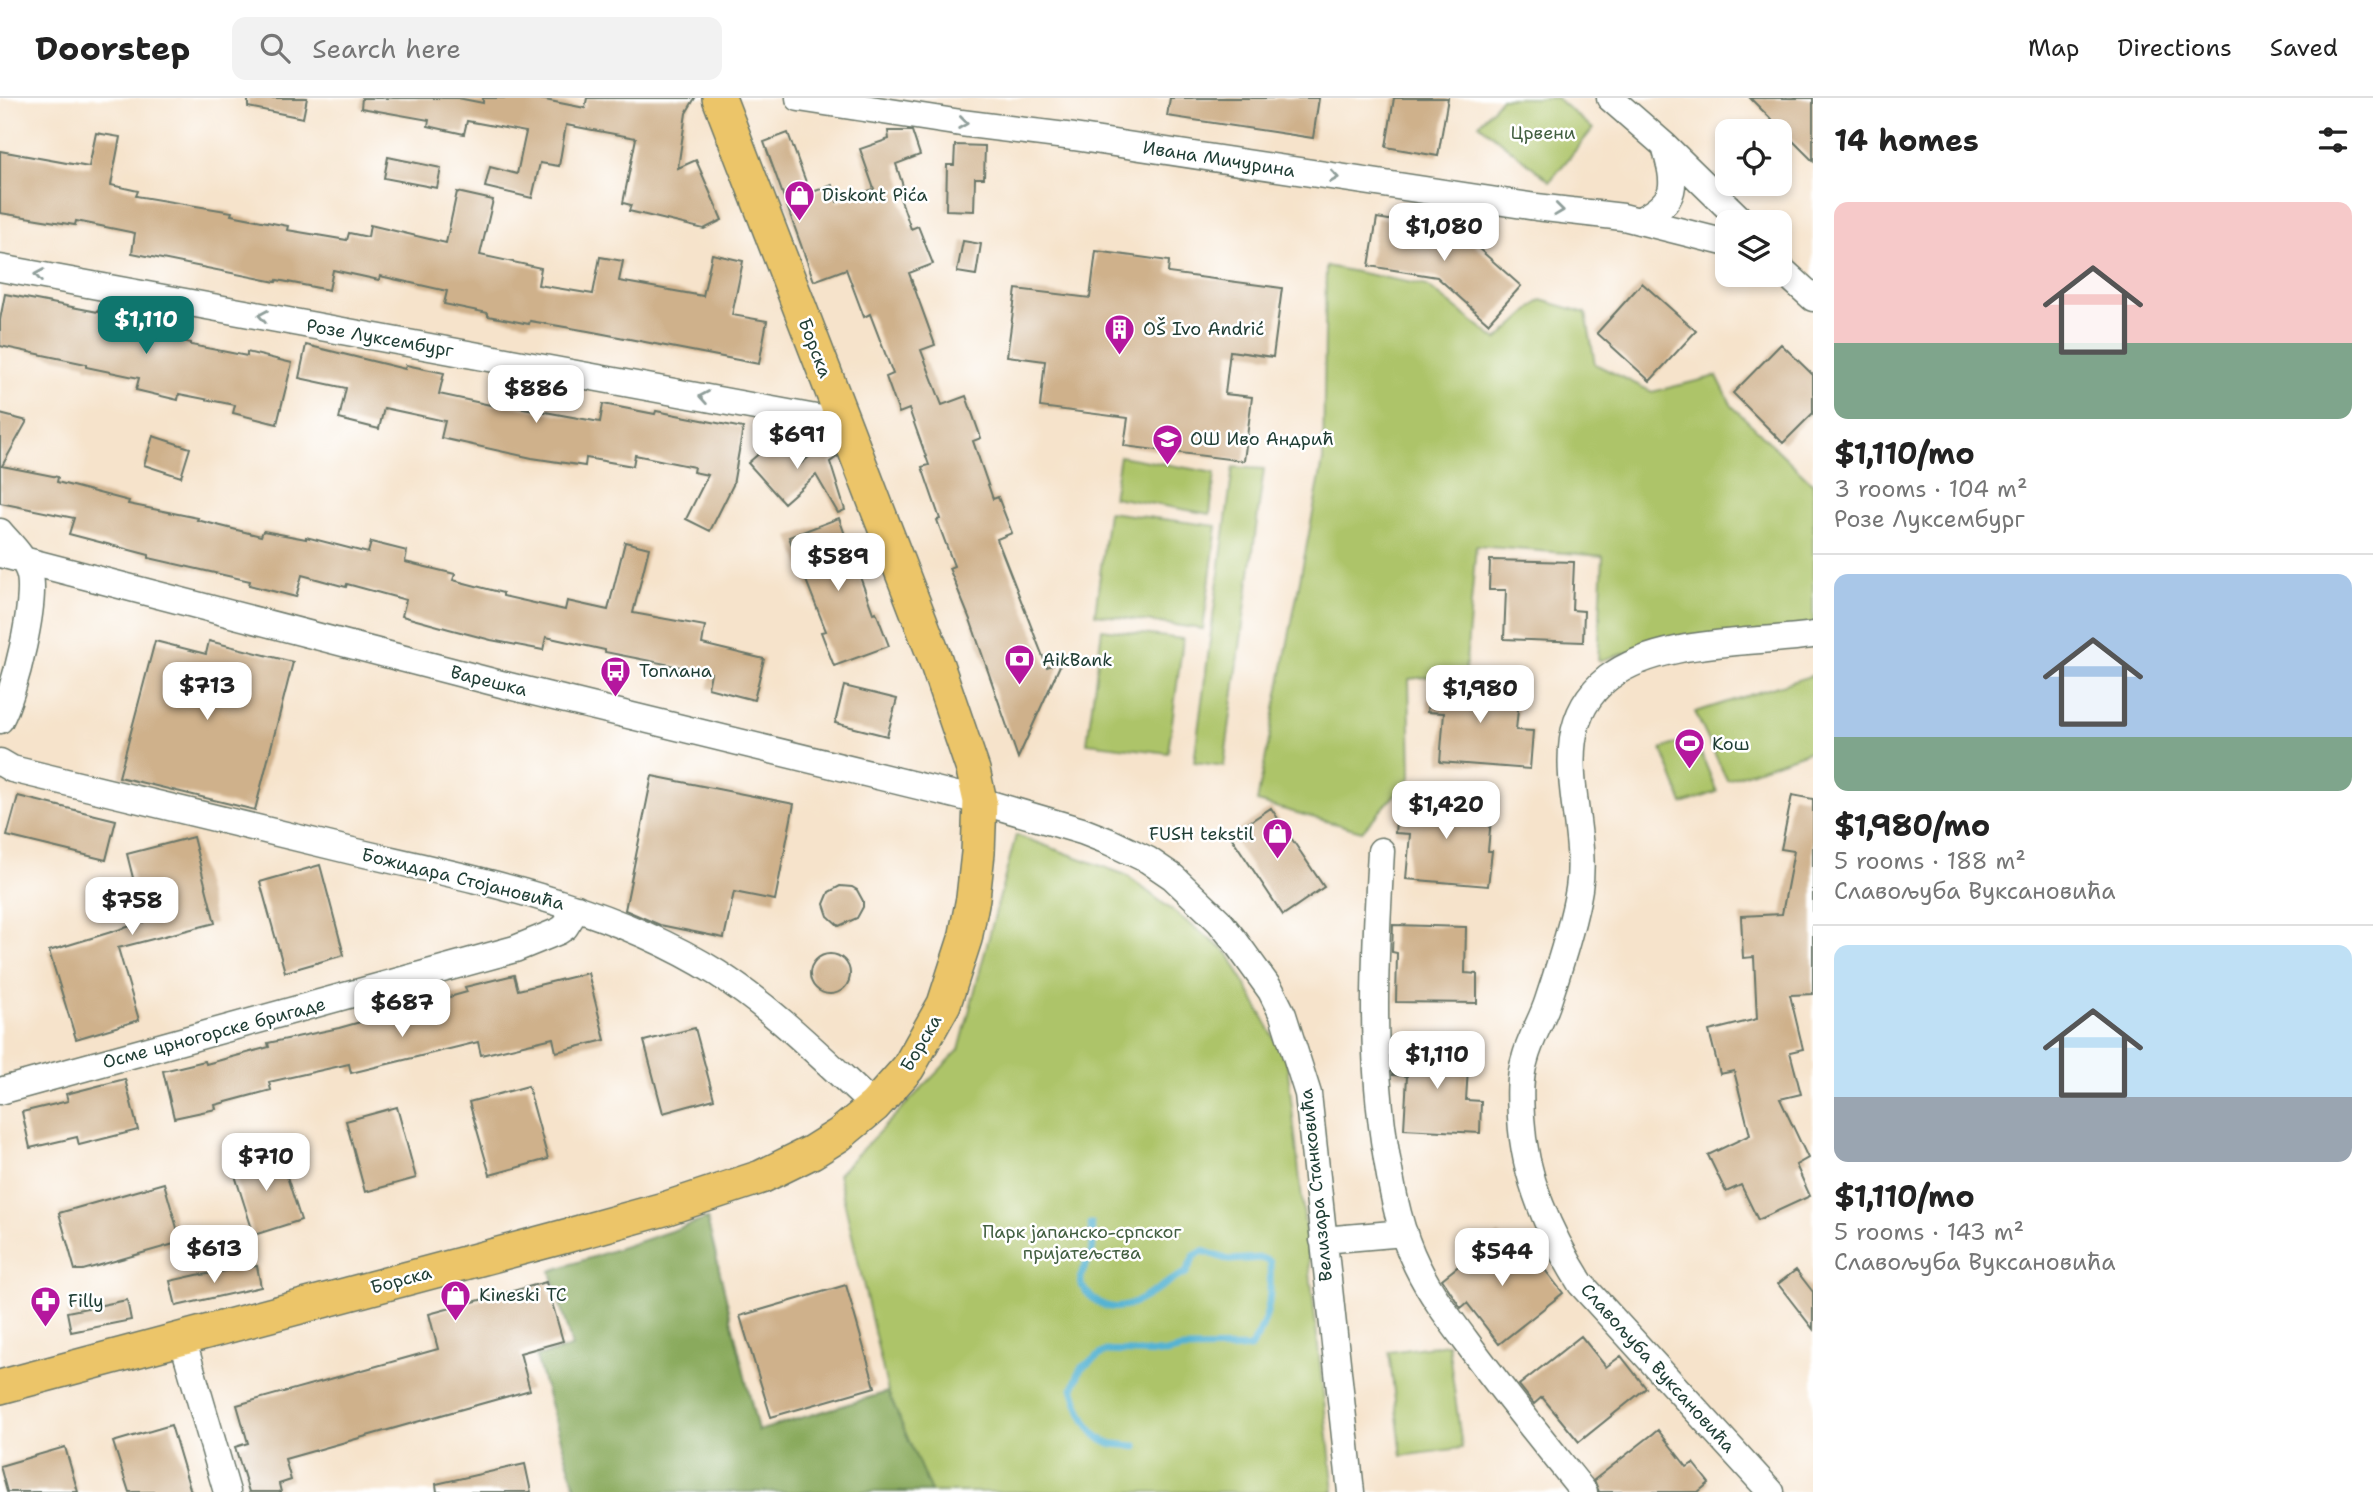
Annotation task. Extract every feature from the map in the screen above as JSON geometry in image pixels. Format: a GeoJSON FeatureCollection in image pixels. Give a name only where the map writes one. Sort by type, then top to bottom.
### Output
{"type":"FeatureCollection","features":[{"type":"Feature","properties":{"kind":"main road","name":"Борска"},"geometry":{"type":"LineString","coordinates":[[0,1387],[566,1237],[761,1177],[790,1164],[839,1135],[874,1106],[908,1069],[944,1004],[965,939],[978,853],[979,801],[973,770],[951,703],[719,98]]}},
{"type":"Feature","properties":{"kind":"street","name":"Ивана Мичурина"},"geometry":{"type":"LineString","coordinates":[[799,98],[1639,221],[1715,240]]}},
{"type":"Feature","properties":{"kind":"street"},"geometry":{"type":"LineString","coordinates":[[1610,98],[1664,145],[1731,210]]}},
{"type":"Feature","properties":{"kind":"street"},"geometry":{"type":"LineString","coordinates":[[1639,221],[1658,211],[1673,190],[1674,177],[1664,145]]}},
{"type":"Feature","properties":{"kind":"street","name":"Розе Луксембург"},"geometry":{"type":"LineString","coordinates":[[0,268],[843,423]]}},
{"type":"Feature","properties":{"kind":"street"},"geometry":{"type":"LineString","coordinates":[[1792,279],[1813,298]]}},
{"type":"Feature","properties":{"kind":"street"},"geometry":{"type":"LineString","coordinates":[[0,532],[11,556],[31,579],[30,609],[14,678],[0,720]]}},
{"type":"Feature","properties":{"kind":"street","name":"Варешка"},"geometry":{"type":"LineString","coordinates":[[11,556],[502,684],[979,801]]}},
{"type":"Feature","properties":{"kind":"street","name":"Славољуба Вуксановића"},"geometry":{"type":"LineString","coordinates":[[1771,1492],[1574,1274],[1532,1188],[1525,1159],[1520,1087],[1524,1060],[1548,1001],[1579,889],[1581,863],[1571,758],[1574,732],[1585,706],[1608,678],[1658,654],[1732,642],[1813,635]]}},
{"type":"Feature","properties":{"kind":"street","name":"Божидара Стојановића"},"geometry":{"type":"LineString","coordinates":[[0,762],[12,768],[484,882],[577,908],[640,934],[715,972],[785,1024],[874,1106]]}},
{"type":"Feature","properties":{"kind":"street","name":"Велизара Станковића"},"geometry":{"type":"LineString","coordinates":[[979,801],[1082,831],[1148,860],[1183,886],[1219,921],[1265,983],[1283,1015],[1308,1094],[1351,1492]]}},
{"type":"Feature","properties":{"kind":"street"},"geometry":{"type":"LineString","coordinates":[[1381,851],[1375,951],[1375,1051],[1385,1149],[1393,1194],[1404,1233],[1433,1296],[1511,1403],[1584,1492]]}},
{"type":"Feature","properties":{"kind":"street","name":"Осме црногорске бригаде"},"geometry":{"type":"LineString","coordinates":[[0,1091],[515,949],[559,931],[565,927],[577,908]]}},
{"type":"Feature","properties":{"kind":"street"},"geometry":{"type":"LineString","coordinates":[[1323,1240],[1404,1233]]}},
{"type":"Feature","properties":{"kind":"street"},"geometry":{"type":"LineString","coordinates":[[181,1338],[227,1492]]}},
{"type":"Feature","properties":{"kind":"green space","name":"Црвени"},"geometry":{"type":"Polygon","coordinates":[[[1501,98],[1556,98],[1593,129],[1550,181],[1479,124],[1501,98]]]}},
{"type":"Feature","properties":{"kind":"green space"},"geometry":{"type":"Polygon","coordinates":[[[1326,266],[1427,286],[1497,340],[1541,300],[1586,313],[1595,364],[1652,392],[1717,376],[1732,406],[1813,484],[1813,634],[1674,640],[1598,661],[1603,556],[1476,546],[1465,673],[1409,679],[1411,777],[1362,831],[1257,802],[1323,461],[1326,266]]]}},
{"type":"Feature","properties":{"kind":"green space"},"geometry":{"type":"Polygon","coordinates":[[[1120,456],[1215,473],[1210,514],[1113,497],[1120,456]]]}},
{"type":"Feature","properties":{"kind":"green space"},"geometry":{"type":"Polygon","coordinates":[[[1233,467],[1264,469],[1224,766],[1194,762],[1233,467]]]}},
{"type":"Feature","properties":{"kind":"green space"},"geometry":{"type":"Polygon","coordinates":[[[1108,512],[1217,526],[1203,629],[1095,614],[1108,512]]]}},
{"type":"Feature","properties":{"kind":"green space"},"geometry":{"type":"Polygon","coordinates":[[[1102,629],[1183,639],[1168,753],[1087,743],[1102,629]]]}},
{"type":"Feature","properties":{"kind":"green space"},"geometry":{"type":"Polygon","coordinates":[[[1813,675],[1813,750],[1727,780],[1695,712],[1813,675]]]}},
{"type":"Feature","properties":{"kind":"green space","name":"Кош"},"geometry":{"type":"Polygon","coordinates":[[[1694,736],[1717,792],[1683,804],[1662,749],[1694,736]]]}},
{"type":"Feature","properties":{"kind":"green space","name":"Парк јапанско-српског пријатељства"},"geometry":{"type":"Polygon","coordinates":[[[1016,835],[1126,875],[1229,954],[1287,1062],[1334,1492],[577,1492],[536,1357],[572,1347],[551,1271],[707,1219],[758,1431],[888,1392],[838,1174],[959,1050],[1016,835]]]}},
{"type":"Feature","properties":{"kind":"green space"},"geometry":{"type":"Polygon","coordinates":[[[707,1219],[758,1431],[888,1392],[931,1492],[577,1492],[536,1357],[572,1347],[551,1271],[707,1219]]]}},
{"type":"Feature","properties":{"kind":"green space"},"geometry":{"type":"Polygon","coordinates":[[[1448,1344],[1462,1448],[1402,1456],[1389,1352],[1448,1344]]]}},
{"type":"Feature","properties":{"kind":"building"},"geometry":{"type":"Polygon","coordinates":[[[248,98],[307,98],[303,118],[248,107],[248,98]]]}},
{"type":"Feature","properties":{"kind":"building"},"geometry":{"type":"Polygon","coordinates":[[[362,98],[458,98],[483,103],[483,98],[535,98],[585,108],[587,98],[695,98],[686,113],[678,168],[696,160],[722,220],[704,229],[629,211],[631,205],[623,203],[636,138],[566,125],[559,166],[540,163],[532,198],[485,187],[490,167],[517,174],[526,132],[467,121],[464,134],[428,126],[429,120],[361,108],[362,98]]]}},
{"type":"Feature","properties":{"kind":"building"},"geometry":{"type":"Polygon","coordinates":[[[1170,98],[1319,98],[1313,138],[1167,116],[1170,98]]]}},
{"type":"Feature","properties":{"kind":"building"},"geometry":{"type":"Polygon","coordinates":[[[1394,98],[1448,98],[1438,156],[1386,147],[1394,98]]]}},
{"type":"Feature","properties":{"kind":"building"},"geometry":{"type":"Polygon","coordinates":[[[1750,98],[1813,98],[1813,161],[1792,140],[1792,119],[1771,119],[1750,98]]]}},
{"type":"Feature","properties":{"kind":"building"},"geometry":{"type":"Polygon","coordinates":[[[888,131],[912,131],[920,155],[896,164],[903,186],[897,189],[911,229],[918,226],[933,264],[909,273],[935,345],[921,350],[942,405],[966,396],[981,438],[973,441],[993,499],[998,497],[1012,533],[997,539],[1047,667],[1062,661],[1018,758],[971,622],[949,568],[954,566],[922,467],[929,465],[909,409],[899,413],[886,377],[893,374],[870,314],[864,317],[846,269],[814,281],[764,142],[788,133],[810,193],[832,185],[837,202],[874,189],[860,149],[889,139],[888,131]]]}},
{"type":"Feature","properties":{"kind":"building"},"geometry":{"type":"Polygon","coordinates":[[[96,133],[120,137],[111,185],[138,191],[136,196],[232,212],[231,215],[288,226],[287,230],[347,240],[349,233],[368,237],[370,225],[446,243],[457,192],[493,200],[480,255],[541,268],[538,285],[593,294],[600,257],[623,261],[619,281],[703,296],[712,254],[743,261],[732,315],[767,321],[759,364],[588,331],[488,316],[488,313],[444,304],[447,291],[380,276],[379,280],[333,270],[329,290],[277,280],[276,282],[132,253],[135,233],[76,221],[75,225],[0,213],[0,151],[89,167],[96,133]]]}},
{"type":"Feature","properties":{"kind":"building"},"geometry":{"type":"Polygon","coordinates":[[[955,145],[985,146],[984,178],[975,178],[974,211],[946,210],[947,165],[954,165],[955,145]]]}},
{"type":"Feature","properties":{"kind":"building"},"geometry":{"type":"Polygon","coordinates":[[[388,157],[441,168],[437,188],[384,178],[388,157]]]}},
{"type":"Feature","properties":{"kind":"building"},"geometry":{"type":"Polygon","coordinates":[[[1377,218],[1460,232],[1521,286],[1488,323],[1437,277],[1369,266],[1377,218]]]}},
{"type":"Feature","properties":{"kind":"building"},"geometry":{"type":"Polygon","coordinates":[[[963,241],[981,244],[976,275],[957,272],[963,241]]]}},
{"type":"Feature","properties":{"kind":"building","name":"OŠ Ivo Andrić"},"geometry":{"type":"Polygon","coordinates":[[[1096,251],[1169,261],[1168,273],[1282,288],[1273,357],[1230,351],[1225,394],[1252,397],[1244,461],[1124,446],[1128,418],[1040,407],[1045,361],[1007,356],[1016,289],[1090,298],[1096,251]]]}},
{"type":"Feature","properties":{"kind":"building"},"geometry":{"type":"Polygon","coordinates":[[[1642,283],[1696,331],[1650,381],[1597,333],[1642,283]]]}},
{"type":"Feature","properties":{"kind":"building"},"geometry":{"type":"Polygon","coordinates":[[[5,294],[98,312],[99,308],[142,318],[140,331],[191,345],[247,356],[247,352],[292,363],[277,424],[233,413],[235,405],[179,394],[178,400],[136,390],[139,378],[0,346],[0,320],[5,294]]]}},
{"type":"Feature","properties":{"kind":"building"},"geometry":{"type":"Polygon","coordinates":[[[1781,344],[1813,375],[1813,413],[1783,443],[1733,393],[1781,344]]]}},
{"type":"Feature","properties":{"kind":"building"},"geometry":{"type":"Polygon","coordinates":[[[306,345],[405,369],[406,365],[444,373],[439,394],[495,406],[496,403],[600,422],[603,404],[743,428],[733,485],[710,531],[686,519],[708,475],[693,472],[694,467],[635,455],[633,466],[586,458],[585,466],[532,458],[441,438],[445,421],[384,408],[379,429],[339,419],[346,388],[299,378],[306,345]]]}},
{"type":"Feature","properties":{"kind":"building"},"geometry":{"type":"Polygon","coordinates":[[[0,414],[27,421],[2,466],[58,477],[57,482],[129,501],[128,504],[198,518],[197,520],[261,536],[263,531],[306,537],[368,553],[371,542],[407,551],[405,562],[455,574],[453,580],[503,593],[503,596],[565,610],[567,601],[608,610],[625,542],[649,548],[633,613],[705,626],[702,644],[764,659],[754,700],[708,688],[711,673],[546,637],[543,650],[491,640],[402,616],[406,600],[347,584],[346,587],[302,575],[296,597],[249,585],[250,581],[149,558],[149,555],[69,534],[74,518],[0,503],[0,414]]]}},
{"type":"Feature","properties":{"kind":"building"},"geometry":{"type":"Polygon","coordinates":[[[153,436],[190,448],[181,477],[144,465],[153,436]]]}},
{"type":"Feature","properties":{"kind":"building"},"geometry":{"type":"Polygon","coordinates":[[[777,438],[800,464],[830,440],[837,457],[830,462],[845,510],[838,513],[816,475],[784,503],[748,463],[777,438]]]}},
{"type":"Feature","properties":{"kind":"building"},"geometry":{"type":"Polygon","coordinates":[[[839,518],[873,613],[876,612],[889,646],[834,666],[821,632],[826,631],[789,537],[839,518]]]}},
{"type":"Feature","properties":{"kind":"building"},"geometry":{"type":"Polygon","coordinates":[[[1490,560],[1574,562],[1572,610],[1584,611],[1583,642],[1504,639],[1506,590],[1489,590],[1490,560]]]}},
{"type":"Feature","properties":{"kind":"building"},"geometry":{"type":"Polygon","coordinates":[[[155,641],[206,654],[209,641],[293,662],[255,810],[119,777],[155,641]]]}},
{"type":"Feature","properties":{"kind":"building"},"geometry":{"type":"Polygon","coordinates":[[[1430,680],[1520,688],[1516,730],[1533,731],[1530,769],[1440,762],[1444,713],[1427,712],[1430,680]]]}},
{"type":"Feature","properties":{"kind":"building"},"geometry":{"type":"Polygon","coordinates":[[[844,686],[897,699],[887,736],[835,723],[844,686]]]}},
{"type":"Feature","properties":{"kind":"building"},"geometry":{"type":"Polygon","coordinates":[[[652,776],[794,804],[775,900],[734,892],[724,938],[660,925],[625,910],[652,776]]]}},
{"type":"Feature","properties":{"kind":"building"},"geometry":{"type":"Polygon","coordinates":[[[1792,795],[1813,799],[1813,994],[1790,995],[1803,1049],[1790,1052],[1801,1094],[1780,1099],[1808,1158],[1796,1165],[1810,1196],[1758,1220],[1741,1185],[1726,1192],[1708,1155],[1750,1135],[1734,1071],[1720,1074],[1709,1031],[1757,1019],[1754,957],[1743,958],[1741,916],[1782,914],[1794,851],[1781,849],[1792,795]]]}},
{"type":"Feature","properties":{"kind":"building"},"geometry":{"type":"Polygon","coordinates":[[[18,796],[116,820],[106,860],[7,836],[18,796]]]}},
{"type":"Feature","properties":{"kind":"building"},"geometry":{"type":"Polygon","coordinates":[[[1398,799],[1492,807],[1488,851],[1492,851],[1488,886],[1406,879],[1410,834],[1395,833],[1398,799]]]}},
{"type":"Feature","properties":{"kind":"building","name":"FUSH tekstil"},"geometry":{"type":"Polygon","coordinates":[[[1271,808],[1324,887],[1283,915],[1230,835],[1271,808]]]}},
{"type":"Feature","properties":{"kind":"building"},"geometry":{"type":"Polygon","coordinates":[[[193,837],[215,923],[118,948],[139,1020],[76,1039],[49,951],[144,922],[127,854],[193,837]]]}},
{"type":"Feature","properties":{"kind":"building"},"geometry":{"type":"Polygon","coordinates":[[[320,865],[344,955],[285,972],[260,882],[320,865]]]}},
{"type":"Feature","properties":{"kind":"building"},"geometry":{"type":"Polygon","coordinates":[[[840,886],[857,890],[863,907],[857,918],[839,926],[828,916],[824,904],[829,892],[840,886]]]}},
{"type":"Feature","properties":{"kind":"building"},"geometry":{"type":"Polygon","coordinates":[[[1393,925],[1466,927],[1465,973],[1477,974],[1477,1003],[1396,1002],[1397,953],[1392,952],[1393,925]]]}},
{"type":"Feature","properties":{"kind":"building"},"geometry":{"type":"Polygon","coordinates":[[[830,954],[838,955],[844,960],[849,966],[849,982],[844,988],[838,993],[830,994],[822,993],[816,988],[811,982],[810,974],[811,966],[816,960],[822,955],[830,954]]]}},
{"type":"Feature","properties":{"kind":"building"},"geometry":{"type":"Polygon","coordinates":[[[588,973],[605,1040],[556,1052],[553,1038],[481,1055],[478,1042],[351,1073],[349,1064],[269,1082],[271,1090],[215,1105],[216,1109],[174,1118],[163,1071],[205,1061],[206,1064],[269,1047],[268,1043],[339,1028],[467,992],[465,987],[514,975],[518,990],[588,973]]]}},
{"type":"Feature","properties":{"kind":"building"},"geometry":{"type":"Polygon","coordinates":[[[695,1028],[714,1099],[663,1113],[644,1041],[695,1028]]]}},
{"type":"Feature","properties":{"kind":"building"},"geometry":{"type":"Polygon","coordinates":[[[1392,1048],[1469,1052],[1466,1100],[1481,1101],[1480,1133],[1404,1129],[1407,1076],[1393,1075],[1392,1048]]]}},
{"type":"Feature","properties":{"kind":"building"},"geometry":{"type":"Polygon","coordinates":[[[125,1079],[138,1130],[79,1145],[77,1137],[30,1148],[22,1112],[68,1101],[66,1094],[125,1079]]]}},
{"type":"Feature","properties":{"kind":"building"},"geometry":{"type":"Polygon","coordinates":[[[528,1086],[548,1159],[490,1175],[469,1102],[528,1086]]]}},
{"type":"Feature","properties":{"kind":"building"},"geometry":{"type":"Polygon","coordinates":[[[397,1107],[416,1178],[365,1192],[346,1121],[397,1107]]]}},
{"type":"Feature","properties":{"kind":"building"},"geometry":{"type":"Polygon","coordinates":[[[279,1152],[301,1220],[254,1235],[232,1166],[279,1152]]]}},
{"type":"Feature","properties":{"kind":"building"},"geometry":{"type":"Polygon","coordinates":[[[164,1183],[181,1242],[75,1270],[59,1213],[164,1183]]]}},
{"type":"Feature","properties":{"kind":"building"},"geometry":{"type":"Polygon","coordinates":[[[1499,1234],[1527,1269],[1538,1261],[1563,1293],[1499,1344],[1467,1303],[1461,1308],[1442,1279],[1499,1234]]]}},
{"type":"Feature","properties":{"kind":"building"},"geometry":{"type":"Polygon","coordinates":[[[257,1266],[261,1287],[176,1306],[170,1281],[257,1266]]]}},
{"type":"Feature","properties":{"kind":"building"},"geometry":{"type":"Polygon","coordinates":[[[1796,1270],[1813,1292],[1813,1329],[1778,1284],[1796,1270]]]}},
{"type":"Feature","properties":{"kind":"building"},"geometry":{"type":"Polygon","coordinates":[[[546,1282],[563,1341],[520,1353],[530,1390],[285,1459],[291,1480],[279,1484],[281,1492],[249,1492],[235,1447],[248,1443],[237,1405],[438,1349],[429,1314],[546,1282]]]}},
{"type":"Feature","properties":{"kind":"building"},"geometry":{"type":"Polygon","coordinates":[[[846,1285],[875,1387],[771,1417],[740,1316],[846,1285]]]}},
{"type":"Feature","properties":{"kind":"building"},"geometry":{"type":"Polygon","coordinates":[[[127,1300],[131,1320],[71,1332],[67,1312],[127,1300]]]}},
{"type":"Feature","properties":{"kind":"building"},"geometry":{"type":"Polygon","coordinates":[[[1581,1336],[1606,1367],[1621,1356],[1646,1388],[1579,1442],[1542,1397],[1534,1404],[1519,1385],[1581,1336]]]}},
{"type":"Feature","properties":{"kind":"building"},"geometry":{"type":"Polygon","coordinates":[[[171,1425],[191,1492],[129,1492],[113,1442],[171,1425]]]}},
{"type":"Feature","properties":{"kind":"building"},"geometry":{"type":"Polygon","coordinates":[[[1658,1430],[1687,1467],[1693,1463],[1709,1483],[1698,1492],[1599,1492],[1594,1480],[1658,1430]]]}},
{"type":"Feature","properties":{"kind":"building"},"geometry":{"type":"Polygon","coordinates":[[[65,1447],[78,1492],[7,1492],[0,1466],[65,1447]]]}},
{"type":"Feature","properties":{"kind":"building"},"geometry":{"type":"Polygon","coordinates":[[[525,1464],[531,1492],[437,1492],[436,1484],[525,1464]]]}},
{"type":"Feature","properties":{"kind":"waterway"},"geometry":{"type":"LineString","coordinates":[[1091,1224],[1092,1251],[1081,1282],[1090,1296],[1105,1306],[1129,1305],[1140,1300],[1186,1273],[1194,1256],[1203,1251],[1229,1260],[1261,1258],[1270,1262],[1266,1317],[1250,1348],[1182,1349],[1166,1353],[1106,1351],[1081,1368],[1073,1388],[1089,1427],[1108,1443],[1136,1446]]}},
{"type":"Feature","properties":{"kind":"place","name":"Diskont Pića"},"geometry":{"type":"Point","coordinates":[799,222]}},
{"type":"Feature","properties":{"kind":"place","name":"OŠ Ivo Andrić"},"geometry":{"type":"Point","coordinates":[1120,356]}},
{"type":"Feature","properties":{"kind":"place","name":"ОШ Иво Андрић"},"geometry":{"type":"Point","coordinates":[1167,466]}},
{"type":"Feature","properties":{"kind":"place","name":"AikBank"},"geometry":{"type":"Point","coordinates":[1019,687]}},
{"type":"Feature","properties":{"kind":"place","name":"Топлана"},"geometry":{"type":"Point","coordinates":[616,698]}},
{"type":"Feature","properties":{"kind":"place","name":"Кош"},"geometry":{"type":"Point","coordinates":[1689,771]}},
{"type":"Feature","properties":{"kind":"place","name":"FUSH tekstil"},"geometry":{"type":"Point","coordinates":[1277,861]}},
{"type":"Feature","properties":{"kind":"place","name":"Kineski TC"},"geometry":{"type":"Point","coordinates":[456,1322]}},
{"type":"Feature","properties":{"kind":"place","name":"Filly"},"geometry":{"type":"Point","coordinates":[45,1328]}}]}
